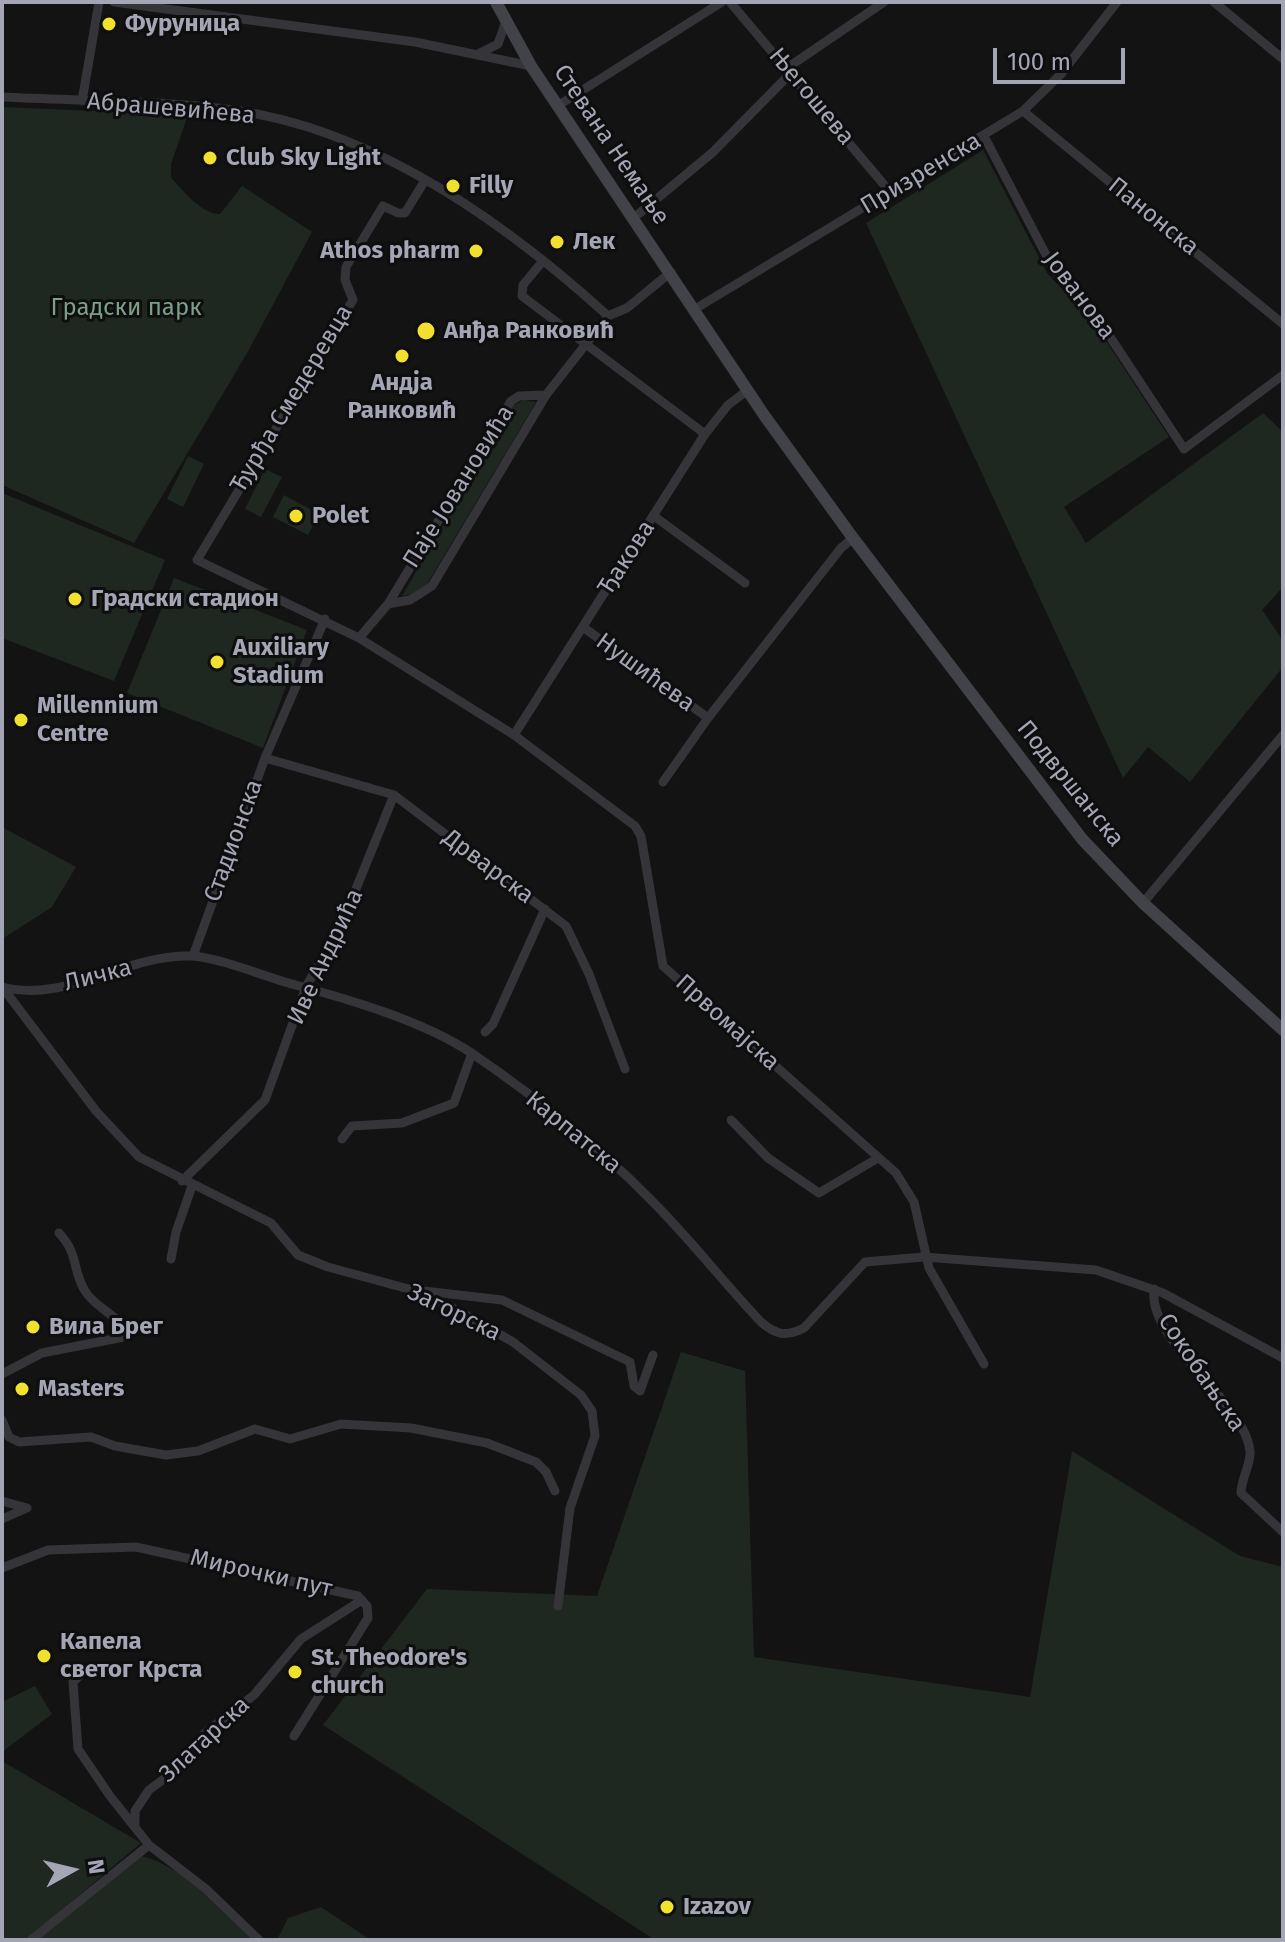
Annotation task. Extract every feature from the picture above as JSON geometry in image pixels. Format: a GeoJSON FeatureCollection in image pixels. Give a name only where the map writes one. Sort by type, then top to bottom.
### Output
{"type":"FeatureCollection","features":[{"type":"Feature","properties":{"kind":"street"},"geometry":{"type":"LineString","coordinates":[[82,101],[99,2]]}},
{"type":"Feature","properties":{"kind":"street"},"geometry":{"type":"LineString","coordinates":[[114,2],[480,53],[531,66]]}},
{"type":"Feature","properties":{"kind":"street","name":"Стевана Немање"},"geometry":{"type":"LineString","coordinates":[[496,2],[531,66],[695,309]]}},
{"type":"Feature","properties":{"kind":"street"},"geometry":{"type":"LineString","coordinates":[[559,105],[722,2]]}},
{"type":"Feature","properties":{"kind":"street","name":"Његошева"},"geometry":{"type":"LineString","coordinates":[[730,2],[891,193]]}},
{"type":"Feature","properties":{"kind":"street"},"geometry":{"type":"LineString","coordinates":[[635,217],[713,152],[789,70],[884,2]]}},
{"type":"Feature","properties":{"kind":"street","name":"Призренска"},"geometry":{"type":"LineString","coordinates":[[695,309],[1023,111],[1061,74],[1117,2]]}},
{"type":"Feature","properties":{"kind":"street"},"geometry":{"type":"LineString","coordinates":[[1214,2],[1283,59]]}},
{"type":"Feature","properties":{"kind":"street"},"geometry":{"type":"LineString","coordinates":[[480,53],[498,44],[506,21]]}},
{"type":"Feature","properties":{"kind":"street","name":"Абрашевићева"},"geometry":{"type":"LineString","coordinates":[[2,97],[260,115],[335,138],[424,182],[492,223],[608,316]]}},
{"type":"Feature","properties":{"kind":"street","name":"Панонска"},"geometry":{"type":"LineString","coordinates":[[1023,111],[1283,324]]}},
{"type":"Feature","properties":{"kind":"street","name":"Јованова"},"geometry":{"type":"LineString","coordinates":[[984,136],[1054,270],[1091,308],[1184,449],[1283,375]]}},
{"type":"Feature","properties":{"kind":"street","name":"Ђурђа Смедеревца"},"geometry":{"type":"LineString","coordinates":[[197,560],[353,300],[344,273],[368,230],[383,206],[405,213],[424,182]]}},
{"type":"Feature","properties":{"kind":"street"},"geometry":{"type":"LineString","coordinates":[[542,262],[523,285],[522,296],[705,434]]}},
{"type":"Feature","properties":{"kind":"street","name":"Паје Јовановића"},"geometry":{"type":"LineString","coordinates":[[388,604],[410,600],[432,586],[546,395],[608,316],[627,308],[671,272]]}},
{"type":"Feature","properties":{"kind":"street","name":"Подвршанска"},"geometry":{"type":"LineString","coordinates":[[695,309],[853,538],[1082,839],[1143,903],[1283,1030]]}},
{"type":"Feature","properties":{"kind":"street"},"geometry":{"type":"LineString","coordinates":[[728,405],[736,384],[734,368]]}},
{"type":"Feature","properties":{"kind":"street","name":"Ђакова"},"geometry":{"type":"LineString","coordinates":[[514,735],[705,434],[728,405],[748,390]]}},
{"type":"Feature","properties":{"kind":"street","name":"Паје Јовановића"},"geometry":{"type":"LineString","coordinates":[[359,638],[388,604],[511,401],[519,396],[546,395]]}},
{"type":"Feature","properties":{"kind":"street"},"geometry":{"type":"LineString","coordinates":[[654,516],[745,583]]}},
{"type":"Feature","properties":{"kind":"street"},"geometry":{"type":"LineString","coordinates":[[663,782],[708,718],[841,548],[853,538]]}},
{"type":"Feature","properties":{"kind":"street","name":"Првомајска"},"geometry":{"type":"LineString","coordinates":[[197,560],[359,638],[514,735],[640,833],[663,966],[896,1173],[910,1193],[924,1257],[941,1294],[984,1364]]}},
{"type":"Feature","properties":{"kind":"street","name":"Стадионска"},"geometry":{"type":"LineString","coordinates":[[193,956],[265,758],[325,619]]}},
{"type":"Feature","properties":{"kind":"street","name":"Нушићева"},"geometry":{"type":"LineString","coordinates":[[583,627],[708,718]]}},
{"type":"Feature","properties":{"kind":"street"},"geometry":{"type":"LineString","coordinates":[[1143,903],[1283,735]]}},
{"type":"Feature","properties":{"kind":"street","name":"Дрварска"},"geometry":{"type":"LineString","coordinates":[[265,758],[394,795],[545,909],[571,932],[625,1069]]}},
{"type":"Feature","properties":{"kind":"street","name":"Иве Андрића"},"geometry":{"type":"LineString","coordinates":[[171,1259],[187,1184],[265,1100],[306,987],[345,916],[394,795]]}},
{"type":"Feature","properties":{"kind":"street"},"geometry":{"type":"LineString","coordinates":[[485,1032],[493,1024],[545,909]]}},
{"type":"Feature","properties":{"kind":"street"},"geometry":{"type":"LineString","coordinates":[[193,956],[306,987]]}},
{"type":"Feature","properties":{"kind":"street","name":"Личка"},"geometry":{"type":"LineString","coordinates":[[2,987],[17,991],[64,986],[144,964],[193,956]]}},
{"type":"Feature","properties":{"kind":"street","name":"Загорска"},"geometry":{"type":"LineString","coordinates":[[2,987],[128,1149],[187,1184],[271,1223],[298,1255],[328,1267],[416,1291],[513,1342],[581,1395],[592,1411],[595,1436],[570,1508],[558,1606]]}},
{"type":"Feature","properties":{"kind":"street","name":"Карпатска"},"geometry":{"type":"LineString","coordinates":[[306,987],[380,1012],[472,1053],[545,1107],[646,1194],[769,1329],[785,1335],[797,1332],[865,1262],[924,1257]]}},
{"type":"Feature","properties":{"kind":"street"},"geometry":{"type":"LineString","coordinates":[[342,1139],[352,1126],[402,1123],[454,1103],[472,1053]]}},
{"type":"Feature","properties":{"kind":"street"},"geometry":{"type":"LineString","coordinates":[[731,1120],[768,1158],[819,1193],[878,1158]]}},
{"type":"Feature","properties":{"kind":"street"},"geometry":{"type":"LineString","coordinates":[[3,1373],[42,1353],[129,1336],[119,1322],[86,1292],[72,1248],[59,1233]]}},
{"type":"Feature","properties":{"kind":"street"},"geometry":{"type":"LineString","coordinates":[[924,1257],[1096,1270],[1154,1289],[1283,1358]]}},
{"type":"Feature","properties":{"kind":"street","name":"Сокобањска"},"geometry":{"type":"LineString","coordinates":[[1154,1289],[1155,1305],[1184,1355],[1245,1436],[1251,1454],[1241,1493],[1283,1532]]}},
{"type":"Feature","properties":{"kind":"street"},"geometry":{"type":"LineString","coordinates":[[416,1291],[502,1300],[542,1317],[630,1362],[634,1386],[640,1391],[653,1355]]}},
{"type":"Feature","properties":{"kind":"street"},"geometry":{"type":"LineString","coordinates":[[2,1420],[9,1437],[19,1442],[91,1437],[115,1446],[166,1455],[198,1451],[255,1429],[290,1439],[341,1424],[411,1428],[487,1443],[536,1462],[546,1472],[555,1491]]}},
{"type":"Feature","properties":{"kind":"street"},"geometry":{"type":"LineString","coordinates":[[2,1519],[26,1510],[26,1506],[3,1501]]}},
{"type":"Feature","properties":{"kind":"street","name":"Мирочки пут"},"geometry":{"type":"LineString","coordinates":[[2,1568],[48,1550],[136,1547],[352,1594],[362,1600],[369,1611],[368,1618],[294,1736]]}},
{"type":"Feature","properties":{"kind":"street","name":"Златарска"},"geometry":{"type":"LineString","coordinates":[[135,1827],[135,1811],[149,1790],[176,1770],[205,1733],[254,1695],[301,1639],[362,1600]]}},
{"type":"Feature","properties":{"kind":"street"},"geometry":{"type":"LineString","coordinates":[[88,1668],[73,1682],[78,1749],[149,1845],[206,1889],[259,1940]]}},
{"type":"Feature","properties":{"kind":"street"},"geometry":{"type":"LineString","coordinates":[[31,1940],[149,1845]]}},
{"type":"Feature","properties":{"kind":"green space","name":"Градски парк"},"geometry":{"type":"Polygon","coordinates":[[[2,107],[188,115],[171,164],[171,178],[193,201],[206,210],[220,214],[242,186],[312,232],[246,355],[134,543],[2,485],[2,107]]]}},
{"type":"Feature","properties":{"kind":"green space"},"geometry":{"type":"Polygon","coordinates":[[[983,150],[1047,273],[1095,324],[1169,437],[1064,507],[1086,543],[1263,413],[1283,432],[1283,587],[1262,610],[1283,641],[1283,667],[1190,782],[1148,747],[1123,778],[866,223],[983,150]]]}},
{"type":"Feature","properties":{"kind":"green space"},"geometry":{"type":"Polygon","coordinates":[[[523,400],[536,402],[426,586],[419,593],[402,596],[512,406],[523,400]]]}},
{"type":"Feature","properties":{"kind":"green space"},"geometry":{"type":"Polygon","coordinates":[[[188,456],[204,464],[183,507],[167,499],[188,456]]]}},
{"type":"Feature","properties":{"kind":"green space"},"geometry":{"type":"Polygon","coordinates":[[[265,469],[282,477],[261,517],[245,509],[265,469]]]}},
{"type":"Feature","properties":{"kind":"green space","name":"Градски стадион"},"geometry":{"type":"Polygon","coordinates":[[[2,493],[165,560],[114,681],[2,638],[2,493]]]}},
{"type":"Feature","properties":{"kind":"green space","name":"Polet"},"geometry":{"type":"Polygon","coordinates":[[[284,495],[319,514],[308,535],[273,517],[284,495]]]}},
{"type":"Feature","properties":{"kind":"green space","name":"Auxiliary Stadium"},"geometry":{"type":"Polygon","coordinates":[[[174,578],[307,630],[263,748],[127,693],[174,578]]]}},
{"type":"Feature","properties":{"kind":"green space"},"geometry":{"type":"Polygon","coordinates":[[[2,827],[76,867],[52,907],[2,939],[2,827]]]}},
{"type":"Feature","properties":{"kind":"green space"},"geometry":{"type":"Polygon","coordinates":[[[681,1352],[745,1371],[754,1657],[1030,1697],[1072,1451],[1240,1556],[1283,1567],[1283,1940],[655,1940],[323,1725],[427,1589],[597,1596],[681,1352]]]}},
{"type":"Feature","properties":{"kind":"green space"},"geometry":{"type":"Polygon","coordinates":[[[35,1686],[52,1714],[2,1752],[2,1702],[35,1686]]]}},
{"type":"Feature","properties":{"kind":"green space"},"geometry":{"type":"Polygon","coordinates":[[[2,1761],[141,1843],[59,1912],[139,1856],[184,1877],[215,1902],[252,1940],[2,1940],[2,1761]]]}},
{"type":"Feature","properties":{"kind":"green space"},"geometry":{"type":"Polygon","coordinates":[[[321,1907],[371,1940],[277,1940],[288,1918],[321,1907]]]}},
{"type":"Feature","properties":{"kind":"place","name":"Фуруница"},"geometry":{"type":"Point","coordinates":[109,24]}},
{"type":"Feature","properties":{"kind":"place","name":"Club Sky Light"},"geometry":{"type":"Point","coordinates":[210,158]}},
{"type":"Feature","properties":{"kind":"place","name":"Filly"},"geometry":{"type":"Point","coordinates":[453,186]}},
{"type":"Feature","properties":{"kind":"place","name":"Лек"},"geometry":{"type":"Point","coordinates":[557,242]}},
{"type":"Feature","properties":{"kind":"place","name":"Athos pharm"},"geometry":{"type":"Point","coordinates":[476,251]}},
{"type":"Feature","properties":{"kind":"place","name":"Анђа Ранковић"},"geometry":{"type":"Point","coordinates":[426,331]}},
{"type":"Feature","properties":{"kind":"place","name":"Андја Ранковић"},"geometry":{"type":"Point","coordinates":[402,356]}},
{"type":"Feature","properties":{"kind":"place","name":"Polet"},"geometry":{"type":"Point","coordinates":[296,516]}},
{"type":"Feature","properties":{"kind":"place","name":"Градски стадион"},"geometry":{"type":"Point","coordinates":[75,599]}},
{"type":"Feature","properties":{"kind":"place","name":"Auxiliary Stadium"},"geometry":{"type":"Point","coordinates":[217,662]}},
{"type":"Feature","properties":{"kind":"place","name":"Millennium Centre"},"geometry":{"type":"Point","coordinates":[21,720]}},
{"type":"Feature","properties":{"kind":"place","name":"Вила Брег"},"geometry":{"type":"Point","coordinates":[33,1327]}},
{"type":"Feature","properties":{"kind":"place","name":"Masters"},"geometry":{"type":"Point","coordinates":[22,1389]}},
{"type":"Feature","properties":{"kind":"place","name":"Капела светог Крста"},"geometry":{"type":"Point","coordinates":[44,1656]}},
{"type":"Feature","properties":{"kind":"place","name":"St. Theodore's church"},"geometry":{"type":"Point","coordinates":[295,1672]}},
{"type":"Feature","properties":{"kind":"place","name":"Izazov"},"geometry":{"type":"Point","coordinates":[667,1907]}}]}
